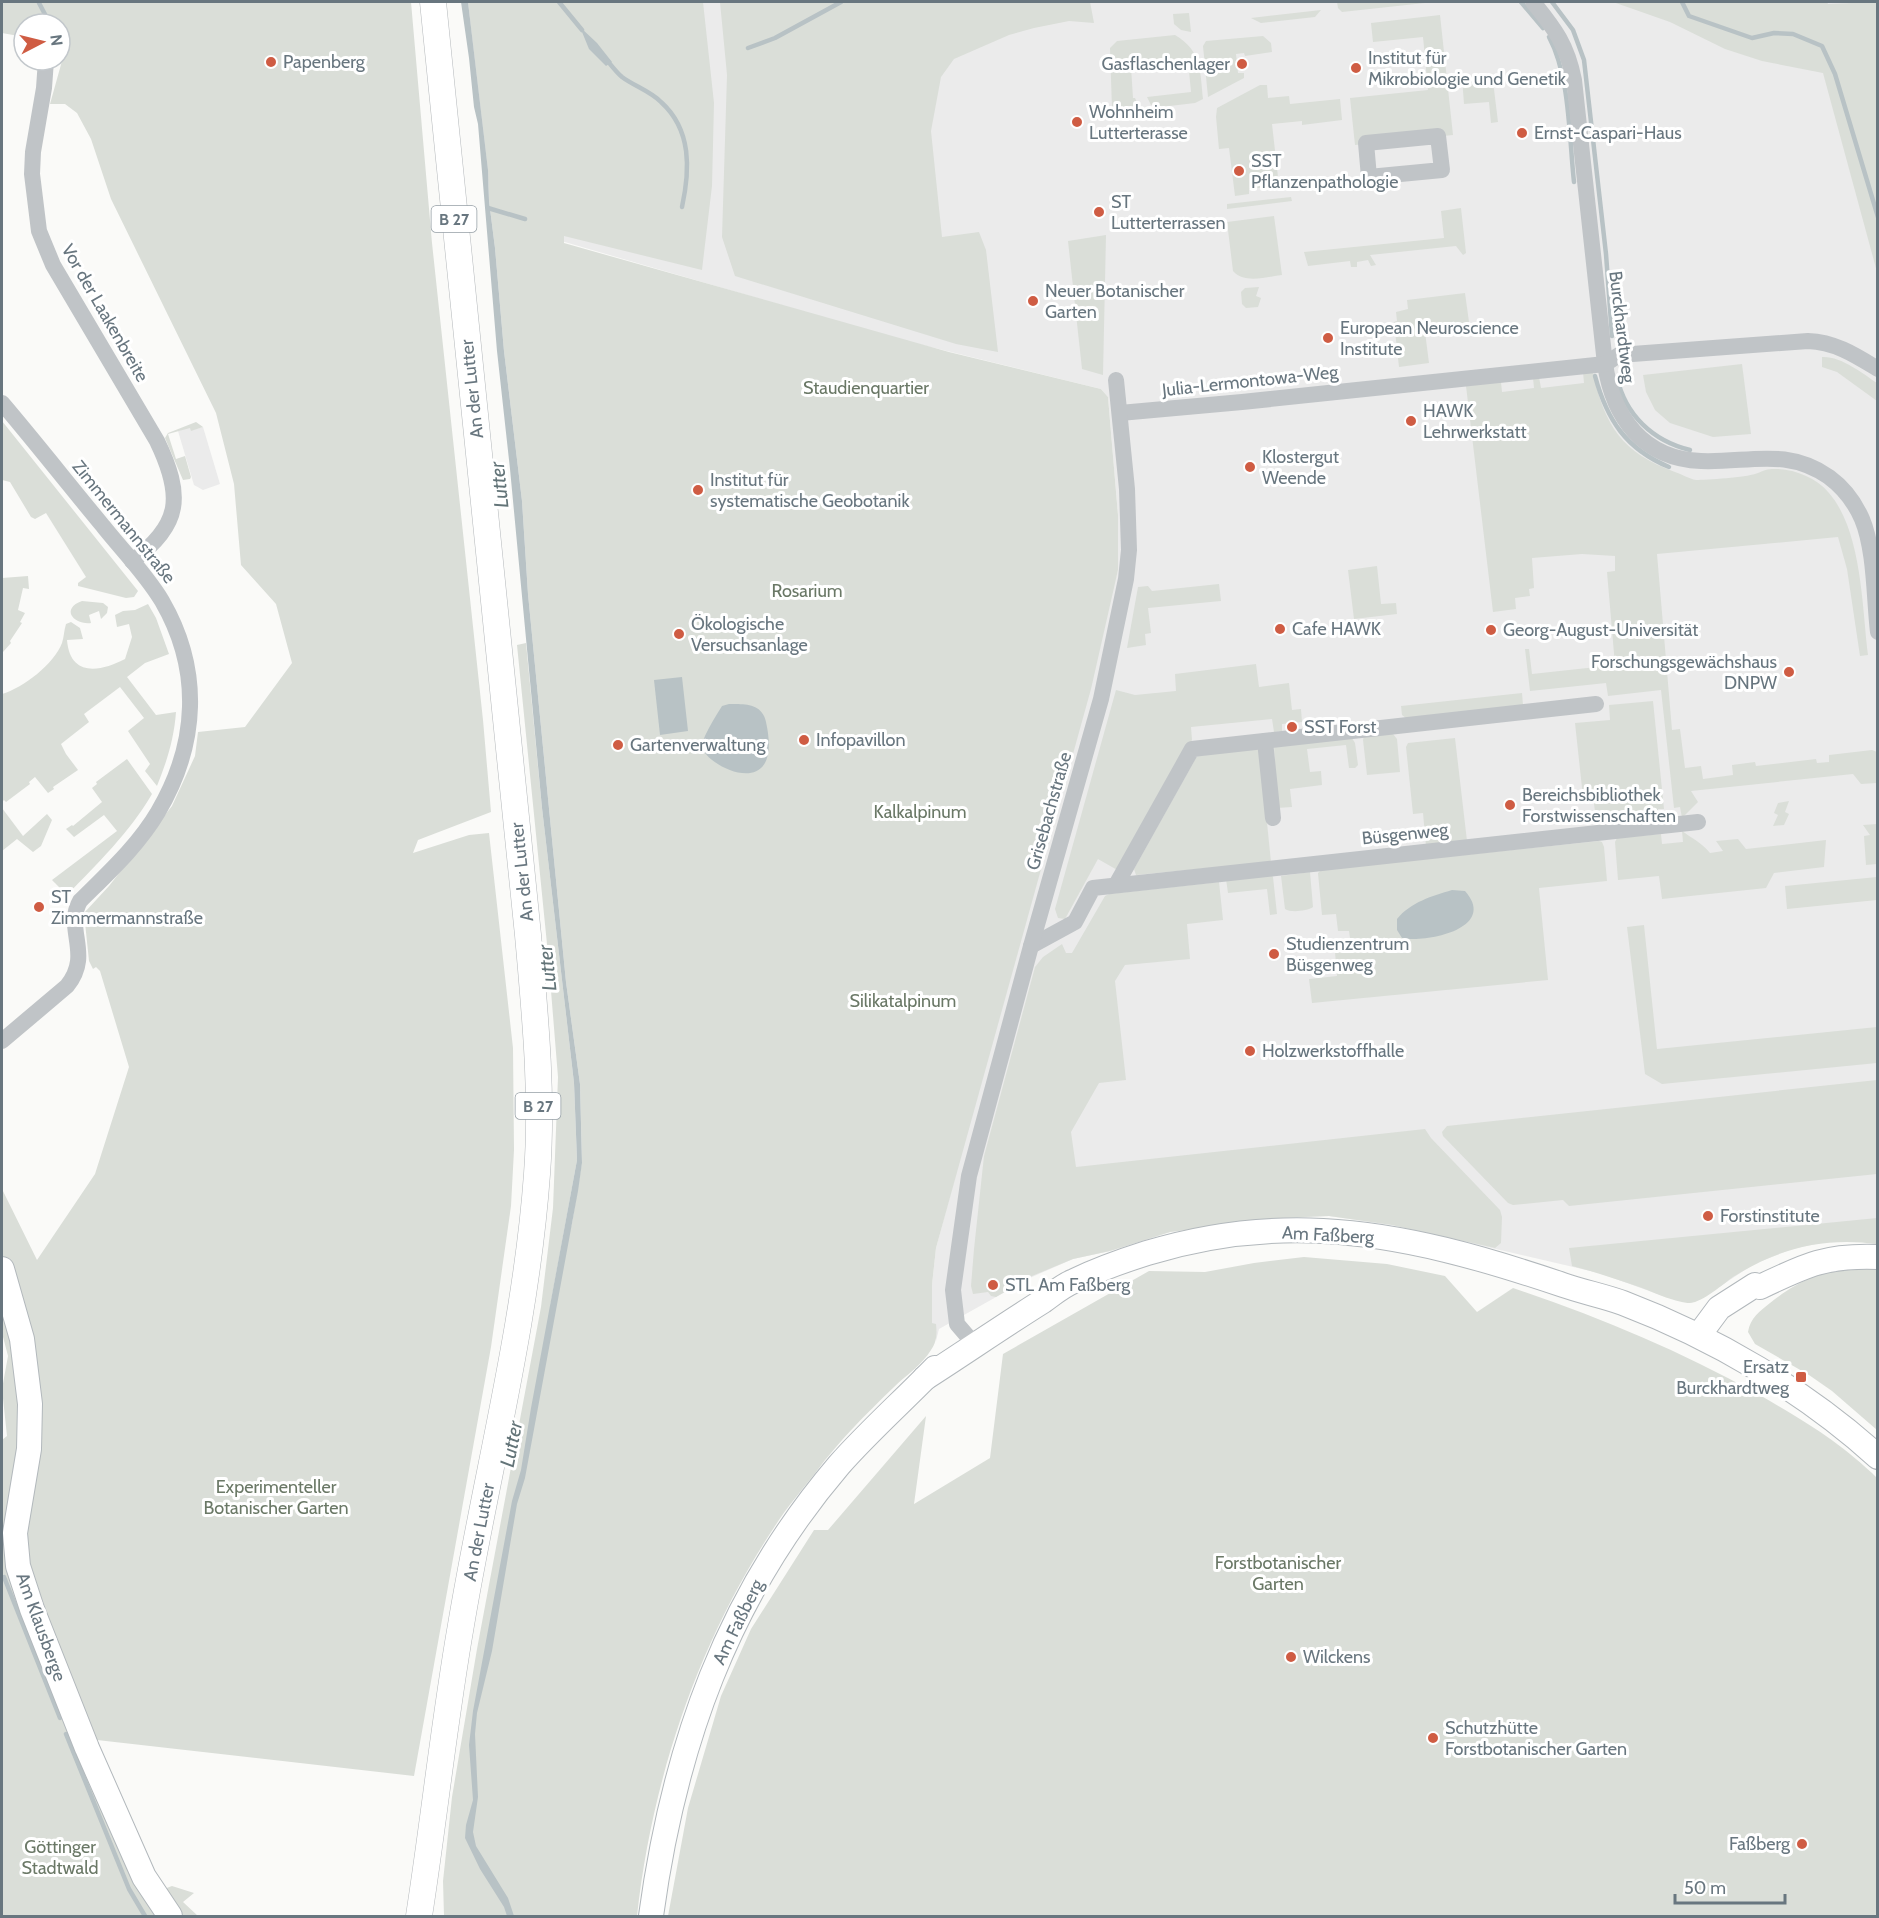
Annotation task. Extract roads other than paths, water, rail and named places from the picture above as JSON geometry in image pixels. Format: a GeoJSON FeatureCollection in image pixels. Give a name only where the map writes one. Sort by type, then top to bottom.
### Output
{"type":"FeatureCollection","features":[{"type":"Feature","properties":{"kind":"main road","name":"An der Lutter"},"geometry":{"type":"LineString","coordinates":[[419,1917],[461,1625],[518,1334],[534,1206],[539,1132],[527,924],[433,2]]}},
{"type":"Feature","properties":{"kind":"street","name":"Burckhardtweg"},"geometry":{"type":"LineString","coordinates":[[1533,2],[1557,33],[1569,57],[1574,80],[1605,364],[1611,394],[1621,415],[1637,434],[1655,448],[1672,456],[1695,461],[1786,459],[1810,465],[1839,485],[1855,505],[1865,529],[1878,632]]}},
{"type":"Feature","properties":{"kind":"street","name":"Vor der Laakenbreite"},"geometry":{"type":"LineString","coordinates":[[45,72],[33,152],[32,174],[39,231],[53,265],[157,441],[170,472],[173,486],[174,505],[165,530],[154,543],[132,561]]}},
{"type":"Feature","properties":{"kind":"street"},"geometry":{"type":"LineString","coordinates":[[1438,136],[1442,170],[1369,177],[1366,143],[1438,136]]}},
{"type":"Feature","properties":{"kind":"street","name":"Julia-Lermontowa-Weg"},"geometry":{"type":"LineString","coordinates":[[1120,413],[1605,364],[1619,356],[1808,341],[1821,342],[1851,352],[1878,369]]}},
{"type":"Feature","properties":{"kind":"street","name":"Grisebachstraße"},"geometry":{"type":"LineString","coordinates":[[971,1341],[961,1301],[959,1247],[969,1176],[1030,946],[1101,699],[1126,579],[1128,510],[1116,380]]}},
{"type":"Feature","properties":{"kind":"street","name":"Zimmermannstraße"},"geometry":{"type":"LineString","coordinates":[[2,403],[162,600],[184,652],[191,703],[187,745],[180,768],[157,814],[126,854],[80,901],[76,908],[75,922],[79,957],[74,976],[68,986],[2,1041]]}},
{"type":"Feature","properties":{"kind":"street"},"geometry":{"type":"LineString","coordinates":[[1116,885],[1192,749],[1596,704]]}},
{"type":"Feature","properties":{"kind":"street"},"geometry":{"type":"LineString","coordinates":[[1265,741],[1273,818]]}},
{"type":"Feature","properties":{"kind":"street","name":"Büsgenweg"},"geometry":{"type":"LineString","coordinates":[[1030,946],[1075,922],[1093,888],[1698,822]]}},
{"type":"Feature","properties":{"kind":"street","name":"Am Faßberg"},"geometry":{"type":"LineString","coordinates":[[651,1917],[668,1814],[700,1705],[737,1616],[776,1550],[814,1496],[863,1438],[925,1378],[971,1341],[1059,1288],[1117,1263],[1185,1244],[1221,1237],[1277,1231],[1324,1231],[1391,1239],[1501,1264],[1598,1297],[1700,1341],[1776,1388],[1803,1399],[1854,1436],[1878,1457]]}},
{"type":"Feature","properties":{"kind":"street"},"geometry":{"type":"LineString","coordinates":[[1700,1341],[1724,1314],[1758,1291],[1760,1287],[1823,1260],[1851,1256],[1878,1257]]}},
{"type":"Feature","properties":{"kind":"street","name":"Am Klausberge"},"geometry":{"type":"LineString","coordinates":[[2,1269],[22,1339],[30,1404],[29,1449],[15,1533],[18,1566],[32,1609],[87,1748],[144,1877],[164,1908]]}},
{"type":"Feature","properties":{"kind":"waterway"},"geometry":{"type":"LineString","coordinates":[[559,2],[582,30]]}},
{"type":"Feature","properties":{"kind":"waterway"},"geometry":{"type":"LineString","coordinates":[[748,48],[775,38],[841,2]]}},
{"type":"Feature","properties":{"kind":"waterway"},"geometry":{"type":"LineString","coordinates":[[1521,2],[1543,28]]}},
{"type":"Feature","properties":{"kind":"waterway"},"geometry":{"type":"LineString","coordinates":[[1552,2],[1573,30],[1584,60],[1606,254],[1612,336]]}},
{"type":"Feature","properties":{"kind":"waterway"},"geometry":{"type":"LineString","coordinates":[[1682,2],[1689,16],[1752,38],[1774,33],[1793,34],[1822,46],[1835,74],[1878,217]]}},
{"type":"Feature","properties":{"kind":"waterway"},"geometry":{"type":"LineString","coordinates":[[39,3],[44,12]]}},
{"type":"Feature","properties":{"kind":"waterway"},"geometry":{"type":"LineString","coordinates":[[1549,37],[1556,53],[1565,88],[1574,182]]}},
{"type":"Feature","properties":{"kind":"waterway"},"geometry":{"type":"LineString","coordinates":[[606,59],[622,77],[661,102],[678,125],[686,151],[687,165],[682,207]]}},
{"type":"Feature","properties":{"kind":"waterway"},"geometry":{"type":"LineString","coordinates":[[488,208],[525,219]]}},
{"type":"Feature","properties":{"kind":"waterway"},"geometry":{"type":"LineString","coordinates":[[1595,376],[1606,406],[1620,431],[1641,451],[1669,467]]}},
{"type":"Feature","properties":{"kind":"waterway"},"geometry":{"type":"LineString","coordinates":[[1617,377],[1627,403],[1643,424],[1664,440],[1690,450]]}},
{"type":"Feature","properties":{"kind":"waterway"},"geometry":{"type":"LineString","coordinates":[[4,1577],[60,1718]]}},
{"type":"Feature","properties":{"kind":"waterway"},"geometry":{"type":"LineString","coordinates":[[66,1734],[129,1889],[145,1916]]}},
{"type":"Feature","properties":{"kind":"place","name":"Papenberg"},"geometry":{"type":"Point","coordinates":[271,62]}},
{"type":"Feature","properties":{"kind":"place","name":"Gasflaschenlager"},"geometry":{"type":"Point","coordinates":[1242,64]}},
{"type":"Feature","properties":{"kind":"place","name":"Institut für Mikrobiologie und Genetik"},"geometry":{"type":"Point","coordinates":[1356,68]}},
{"type":"Feature","properties":{"kind":"place","name":"Wohnheim Lutterterasse"},"geometry":{"type":"Point","coordinates":[1077,122]}},
{"type":"Feature","properties":{"kind":"place","name":"Ernst-Caspari-Haus"},"geometry":{"type":"Point","coordinates":[1522,133]}},
{"type":"Feature","properties":{"kind":"place","name":"SST Pflanzenpathologie"},"geometry":{"type":"Point","coordinates":[1239,171]}},
{"type":"Feature","properties":{"kind":"place","name":"ST Lutterterrassen"},"geometry":{"type":"Point","coordinates":[1099,212]}},
{"type":"Feature","properties":{"kind":"place","name":"Neuer Botanischer Garten"},"geometry":{"type":"Point","coordinates":[1033,301]}},
{"type":"Feature","properties":{"kind":"place","name":"European Neuroscience Institute"},"geometry":{"type":"Point","coordinates":[1328,338]}},
{"type":"Feature","properties":{"kind":"place","name":"HAWK Lehrwerkstatt"},"geometry":{"type":"Point","coordinates":[1411,421]}},
{"type":"Feature","properties":{"kind":"place","name":"Klostergut Weende"},"geometry":{"type":"Point","coordinates":[1250,467]}},
{"type":"Feature","properties":{"kind":"place","name":"Institut für systematische Geobotanik"},"geometry":{"type":"Point","coordinates":[698,490]}},
{"type":"Feature","properties":{"kind":"place","name":"Cafe HAWK"},"geometry":{"type":"Point","coordinates":[1280,629]}},
{"type":"Feature","properties":{"kind":"place","name":"Georg-August-Universität"},"geometry":{"type":"Point","coordinates":[1491,630]}},
{"type":"Feature","properties":{"kind":"place","name":"Ökologische Versuchsanlage"},"geometry":{"type":"Point","coordinates":[679,634]}},
{"type":"Feature","properties":{"kind":"place","name":"Forschungsgewächshaus DNPW"},"geometry":{"type":"Point","coordinates":[1789,672]}},
{"type":"Feature","properties":{"kind":"place","name":"SST Forst"},"geometry":{"type":"Point","coordinates":[1292,727]}},
{"type":"Feature","properties":{"kind":"place","name":"Infopavillon"},"geometry":{"type":"Point","coordinates":[804,740]}},
{"type":"Feature","properties":{"kind":"place","name":"Gartenverwaltung"},"geometry":{"type":"Point","coordinates":[618,745]}},
{"type":"Feature","properties":{"kind":"place","name":"Bereichsbibliothek Forstwissenschaften"},"geometry":{"type":"Point","coordinates":[1510,805]}},
{"type":"Feature","properties":{"kind":"place","name":"ST Zimmermannstraße"},"geometry":{"type":"Point","coordinates":[39,907]}},
{"type":"Feature","properties":{"kind":"place","name":"Studienzentrum Büsgenweg"},"geometry":{"type":"Point","coordinates":[1274,954]}},
{"type":"Feature","properties":{"kind":"place","name":"Holzwerkstoffhalle"},"geometry":{"type":"Point","coordinates":[1250,1051]}},
{"type":"Feature","properties":{"kind":"place","name":"Forstinstitute"},"geometry":{"type":"Point","coordinates":[1708,1216]}},
{"type":"Feature","properties":{"kind":"place","name":"STL Am Faßberg"},"geometry":{"type":"Point","coordinates":[993,1285]}},
{"type":"Feature","properties":{"kind":"place","name":"Ersatz Burckhardtweg"},"geometry":{"type":"Point","coordinates":[1801,1377]}},
{"type":"Feature","properties":{"kind":"place","name":"Wilckens"},"geometry":{"type":"Point","coordinates":[1291,1657]}},
{"type":"Feature","properties":{"kind":"place","name":"Schutzhütte Forstbotanischer Garten"},"geometry":{"type":"Point","coordinates":[1433,1738]}},
{"type":"Feature","properties":{"kind":"place","name":"Faßberg"},"geometry":{"type":"Point","coordinates":[1802,1844]}},
{"type":"Feature","properties":{"kind":"park label","name":"Staudienquartier"},"geometry":{"type":"Point","coordinates":[866,388]}},
{"type":"Feature","properties":{"kind":"park label","name":"Rosarium"},"geometry":{"type":"Point","coordinates":[807,591]}},
{"type":"Feature","properties":{"kind":"park label","name":"Kalkalpinum"},"geometry":{"type":"Point","coordinates":[920,812]}},
{"type":"Feature","properties":{"kind":"park label","name":"Silikatalpinum"},"geometry":{"type":"Point","coordinates":[903,1001]}},
{"type":"Feature","properties":{"kind":"park label","name":"Experimenteller Botanischer Garten"},"geometry":{"type":"Point","coordinates":[276,1497]}},
{"type":"Feature","properties":{"kind":"park label","name":"Forstbotanischer Garten"},"geometry":{"type":"Point","coordinates":[1278,1573]}},
{"type":"Feature","properties":{"kind":"park label","name":"Göttinger Stadtwald"},"geometry":{"type":"Point","coordinates":[60,1857]}},
{"type":"Feature","properties":{"kind":"water label","name":"Lutter"},"geometry":{"type":"Point","coordinates":[499,485]}},
{"type":"Feature","properties":{"kind":"water label","name":"Lutter"},"geometry":{"type":"Point","coordinates":[547,968]}},
{"type":"Feature","properties":{"kind":"water label","name":"Lutter"},"geometry":{"type":"Point","coordinates":[511,1444]}}]}
